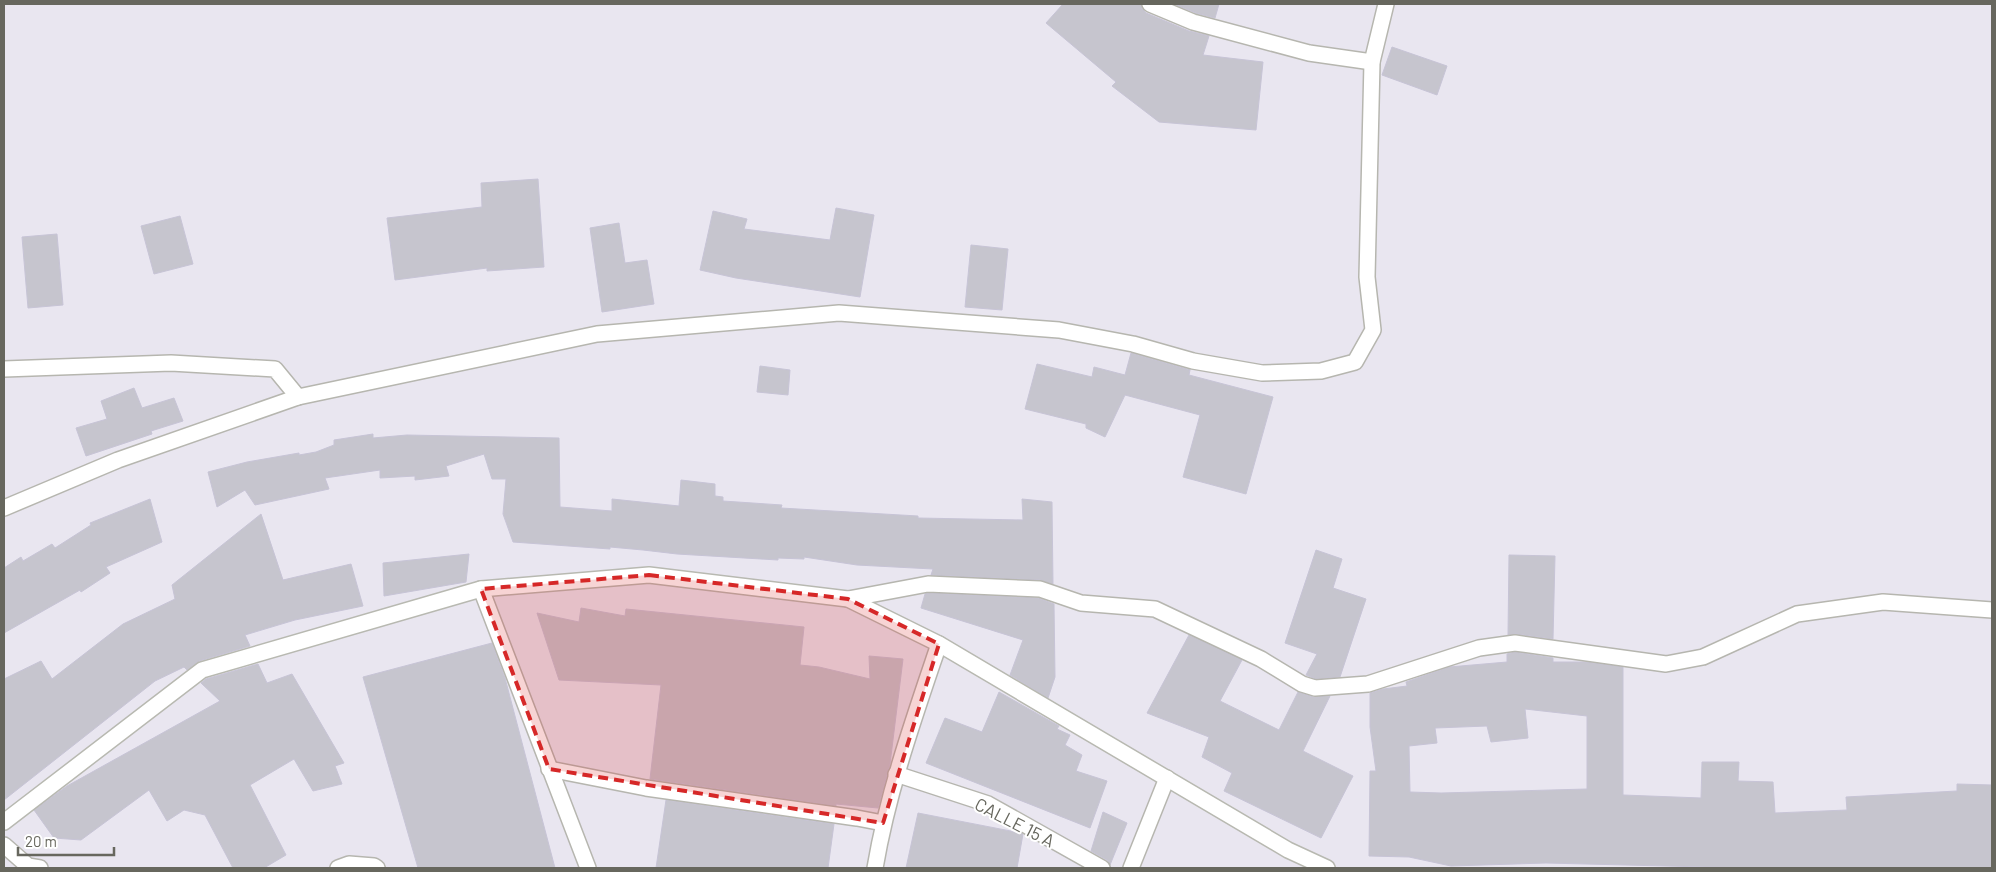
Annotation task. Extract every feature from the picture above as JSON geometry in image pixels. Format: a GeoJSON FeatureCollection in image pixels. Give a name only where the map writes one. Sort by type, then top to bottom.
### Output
{"type":"FeatureCollection","features":[{"type":"Feature","properties":{"kind":"street"},"geometry":{"type":"LineString","coordinates":[[1150,4],[1193,22],[1309,53],[1372,62]]}},
{"type":"Feature","properties":{"kind":"street"},"geometry":{"type":"LineString","coordinates":[[4,508],[118,460],[298,397],[598,334],[839,313],[1059,330],[1133,344],[1193,361],[1262,373],[1321,371],[1355,362],[1373,330],[1367,277],[1372,62],[1386,4]]}},
{"type":"Feature","properties":{"kind":"street"},"geometry":{"type":"LineString","coordinates":[[4,369],[171,363],[275,369],[298,397]]}},
{"type":"Feature","properties":{"kind":"street"},"geometry":{"type":"LineString","coordinates":[[4,822],[202,670],[481,590],[649,575],[848,599],[928,584],[1040,589],[1081,603],[1155,609],[1261,659],[1302,684],[1314,688],[1368,684],[1479,648],[1515,643],[1666,664],[1703,657],[1797,614],[1883,602],[1992,610]]}},
{"type":"Feature","properties":{"kind":"street"},"geometry":{"type":"LineString","coordinates":[[481,590],[588,868]]}},
{"type":"Feature","properties":{"kind":"street"},"geometry":{"type":"LineString","coordinates":[[848,599],[939,644],[1288,850],[1327,868]]}},
{"type":"Feature","properties":{"kind":"street"},"geometry":{"type":"LineString","coordinates":[[875,868],[882,824],[896,774],[939,644]]}},
{"type":"Feature","properties":{"kind":"street"},"geometry":{"type":"LineString","coordinates":[[549,769],[646,788],[857,818],[882,824]]}},
{"type":"Feature","properties":{"kind":"street","name":"CALLE 15 A"},"geometry":{"type":"LineString","coordinates":[[896,774],[988,804],[1102,868]]}},
{"type":"Feature","properties":{"kind":"street"},"geometry":{"type":"LineString","coordinates":[[1131,868],[1167,778]]}},
{"type":"Feature","properties":{"kind":"street"},"geometry":{"type":"LineString","coordinates":[[4,845],[28,866],[40,868]]}},
{"type":"Feature","properties":{"kind":"street"},"geometry":{"type":"LineString","coordinates":[[338,868],[349,864],[374,866],[377,868]]}},
{"type":"Feature","properties":{"kind":"highlighted area"},"geometry":{"type":"Polygon","coordinates":[[[649,575],[848,599],[939,644],[883,823],[549,769],[481,589],[649,575]]]}},
{"type":"Feature","properties":{"kind":"building"},"geometry":{"type":"Polygon","coordinates":[[[1063,4],[1141,4],[1142,9],[1146,13],[1189,31],[1209,36],[1203,55],[1263,62],[1256,130],[1159,122],[1112,86],[1116,82],[1046,23],[1063,4]]]}},
{"type":"Feature","properties":{"kind":"building"},"geometry":{"type":"Polygon","coordinates":[[[1174,4],[1219,4],[1215,18],[1174,4]]]}},
{"type":"Feature","properties":{"kind":"building"},"geometry":{"type":"Polygon","coordinates":[[[1392,47],[1447,66],[1437,95],[1382,75],[1392,47]]]}},
{"type":"Feature","properties":{"kind":"building"},"geometry":{"type":"Polygon","coordinates":[[[538,179],[544,267],[487,271],[487,268],[395,280],[387,218],[482,207],[481,183],[538,179]]]}},
{"type":"Feature","properties":{"kind":"building"},"geometry":{"type":"Polygon","coordinates":[[[836,208],[874,215],[860,297],[736,278],[700,270],[713,211],[747,219],[744,229],[830,240],[836,208]]]}},
{"type":"Feature","properties":{"kind":"building"},"geometry":{"type":"Polygon","coordinates":[[[180,216],[193,264],[154,274],[141,226],[180,216]]]}},
{"type":"Feature","properties":{"kind":"building"},"geometry":{"type":"Polygon","coordinates":[[[619,223],[625,263],[647,260],[654,304],[602,312],[590,228],[619,223]]]}},
{"type":"Feature","properties":{"kind":"building"},"geometry":{"type":"Polygon","coordinates":[[[57,234],[63,305],[28,308],[22,237],[57,234]]]}},
{"type":"Feature","properties":{"kind":"building"},"geometry":{"type":"Polygon","coordinates":[[[971,245],[1008,249],[1002,310],[965,307],[971,245]]]}},
{"type":"Feature","properties":{"kind":"building"},"geometry":{"type":"Polygon","coordinates":[[[1131,353],[1190,370],[1189,375],[1273,397],[1246,494],[1183,477],[1200,415],[1125,395],[1105,437],[1086,428],[1086,424],[1025,409],[1037,364],[1092,377],[1094,367],[1125,375],[1131,353]]]}},
{"type":"Feature","properties":{"kind":"building"},"geometry":{"type":"Polygon","coordinates":[[[760,366],[790,370],[788,395],[757,392],[760,366]]]}},
{"type":"Feature","properties":{"kind":"building"},"geometry":{"type":"Polygon","coordinates":[[[134,388],[142,408],[174,398],[183,421],[151,431],[152,434],[86,456],[76,428],[107,419],[101,401],[134,388]]]}},
{"type":"Feature","properties":{"kind":"building"},"geometry":{"type":"Polygon","coordinates":[[[373,434],[373,438],[407,435],[559,438],[560,507],[612,511],[612,499],[679,506],[681,480],[715,484],[715,496],[723,497],[723,501],[782,505],[781,508],[918,516],[918,518],[1023,520],[1022,499],[1052,502],[1053,584],[1040,580],[931,575],[933,569],[857,565],[804,557],[804,559],[778,558],[778,560],[677,554],[610,547],[610,549],[513,542],[503,514],[506,479],[492,479],[484,454],[446,466],[449,476],[415,480],[415,476],[380,478],[380,470],[325,478],[329,489],[255,505],[245,490],[217,507],[208,472],[247,462],[316,452],[334,445],[334,440],[373,434]]]}},
{"type":"Feature","properties":{"kind":"building"},"geometry":{"type":"Polygon","coordinates":[[[150,499],[162,542],[106,567],[110,573],[81,592],[80,590],[4,633],[4,568],[21,557],[23,561],[52,544],[55,548],[91,525],[90,523],[150,499]]]}},
{"type":"Feature","properties":{"kind":"building"},"geometry":{"type":"Polygon","coordinates":[[[261,514],[283,580],[351,564],[363,606],[295,620],[245,635],[250,646],[199,661],[187,670],[184,667],[155,681],[4,800],[4,679],[41,661],[52,679],[123,624],[175,599],[172,585],[261,514]]]}},
{"type":"Feature","properties":{"kind":"building"},"geometry":{"type":"Polygon","coordinates":[[[1316,550],[1342,559],[1333,588],[1366,599],[1340,677],[1316,679],[1306,675],[1317,654],[1285,643],[1316,550]]]}},
{"type":"Feature","properties":{"kind":"building"},"geometry":{"type":"Polygon","coordinates":[[[469,554],[466,582],[384,596],[383,563],[469,554]]]}},
{"type":"Feature","properties":{"kind":"building"},"geometry":{"type":"Polygon","coordinates":[[[1509,555],[1555,556],[1553,639],[1516,634],[1508,635],[1509,555]]]}},
{"type":"Feature","properties":{"kind":"building"},"geometry":{"type":"Polygon","coordinates":[[[925,594],[1038,598],[1054,604],[1055,677],[1048,698],[1010,675],[1023,640],[921,608],[925,594]]]}},
{"type":"Feature","properties":{"kind":"building"},"geometry":{"type":"Polygon","coordinates":[[[581,608],[625,616],[626,609],[804,627],[800,665],[819,667],[870,679],[869,656],[903,659],[890,764],[878,808],[836,804],[836,806],[650,779],[661,685],[559,680],[537,613],[579,622],[581,608]]]}},
{"type":"Feature","properties":{"kind":"building"},"geometry":{"type":"Polygon","coordinates":[[[1189,635],[1242,660],[1220,701],[1279,730],[1298,692],[1313,697],[1330,696],[1303,751],[1353,776],[1321,838],[1224,791],[1232,773],[1202,757],[1209,737],[1147,713],[1189,635]]]}},
{"type":"Feature","properties":{"kind":"building"},"geometry":{"type":"Polygon","coordinates":[[[492,643],[505,678],[555,868],[418,868],[363,677],[492,643]]]}},
{"type":"Feature","properties":{"kind":"building"},"geometry":{"type":"Polygon","coordinates":[[[1515,652],[1553,658],[1553,662],[1586,662],[1623,667],[1623,795],[1701,798],[1702,762],[1739,762],[1738,781],[1773,782],[1775,813],[1847,810],[1846,797],[1957,791],[1957,784],[1992,785],[1992,868],[1745,868],[1546,863],[1451,866],[1409,857],[1369,856],[1370,771],[1376,771],[1370,727],[1370,693],[1383,689],[1407,686],[1406,682],[1449,667],[1507,662],[1507,654],[1515,652]],[[1525,709],[1528,738],[1491,742],[1487,726],[1435,728],[1437,743],[1409,746],[1410,792],[1441,793],[1587,789],[1587,716],[1525,709]]]}},
{"type":"Feature","properties":{"kind":"building"},"geometry":{"type":"Polygon","coordinates":[[[258,664],[267,683],[292,674],[344,763],[335,766],[342,784],[313,791],[294,759],[250,785],[286,855],[264,868],[233,868],[205,815],[184,810],[167,821],[149,790],[81,840],[54,838],[34,810],[67,786],[220,701],[201,683],[206,679],[258,664]]]}},
{"type":"Feature","properties":{"kind":"building"},"geometry":{"type":"Polygon","coordinates":[[[999,692],[1059,726],[1057,729],[1070,735],[1065,745],[1082,755],[1076,771],[1107,781],[1090,828],[926,763],[945,718],[982,732],[999,692]]]}},
{"type":"Feature","properties":{"kind":"building"},"geometry":{"type":"Polygon","coordinates":[[[666,800],[834,824],[828,868],[656,868],[666,800]]]}},
{"type":"Feature","properties":{"kind":"building"},"geometry":{"type":"Polygon","coordinates":[[[1103,812],[1127,823],[1110,865],[1107,860],[1091,851],[1103,812]]]}},
{"type":"Feature","properties":{"kind":"building"},"geometry":{"type":"Polygon","coordinates":[[[918,813],[1023,834],[1017,868],[906,868],[918,813]]]}}]}
